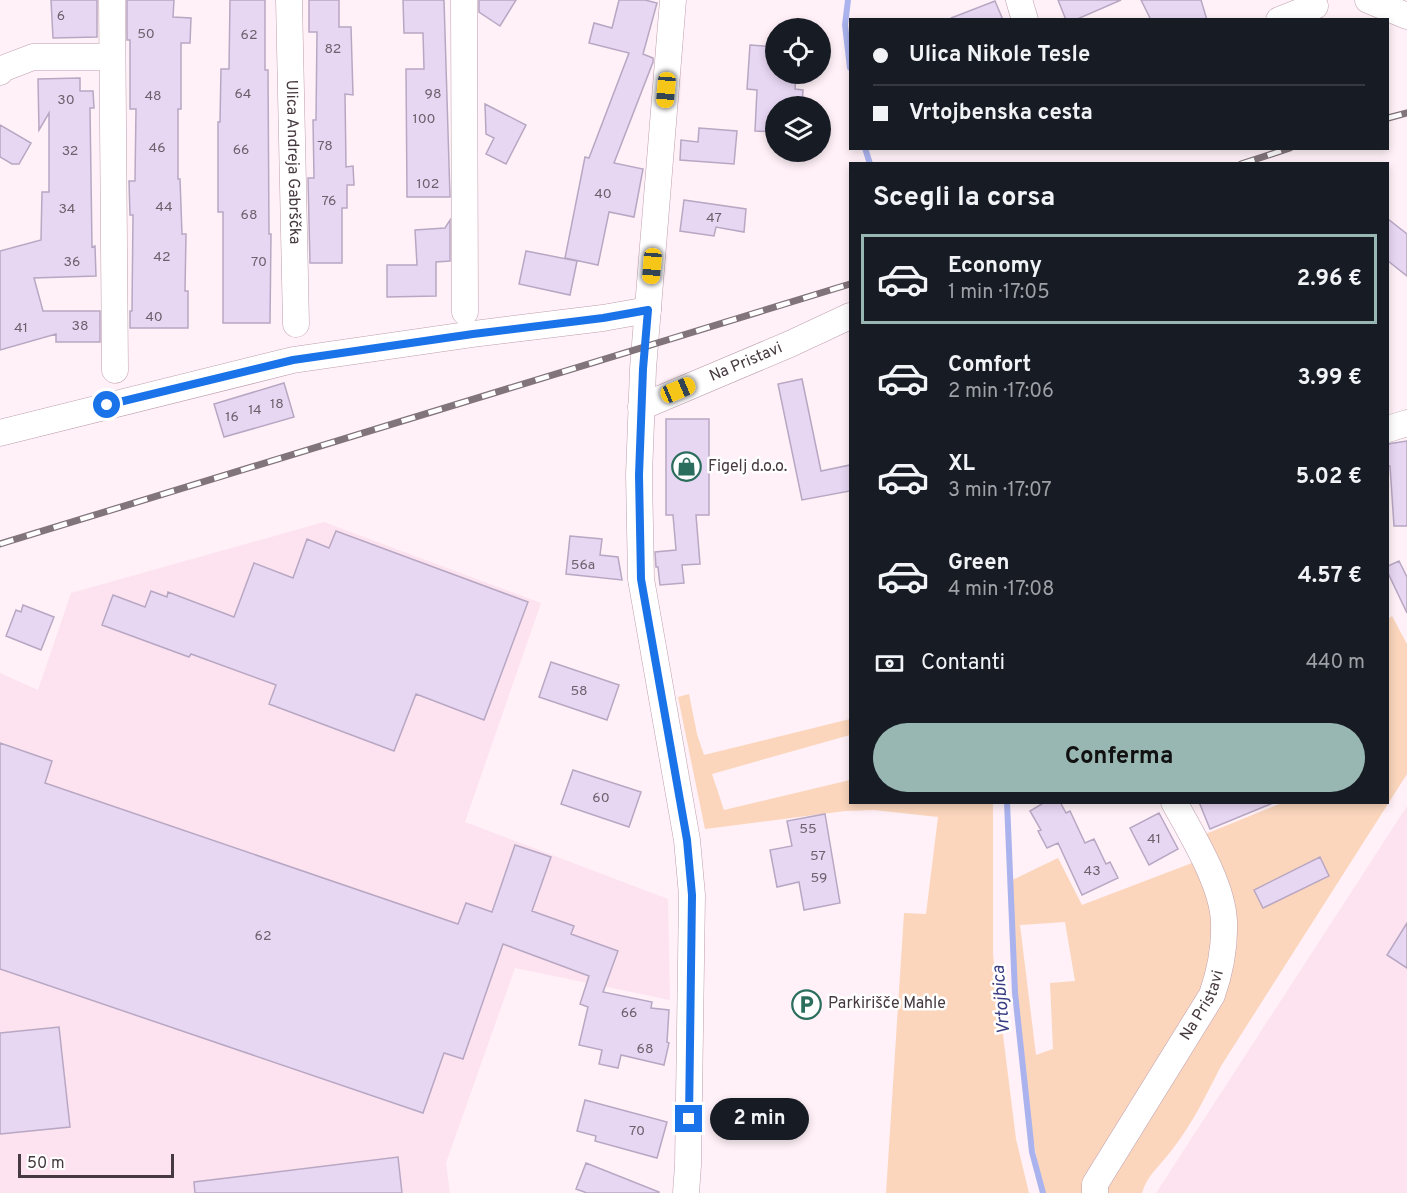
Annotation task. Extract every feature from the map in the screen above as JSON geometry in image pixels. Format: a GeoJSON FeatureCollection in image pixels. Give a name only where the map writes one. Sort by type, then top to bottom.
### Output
{"type":"FeatureCollection","features":[{"type":"Feature","properties":{"kind":"street"},"geometry":{"type":"LineString","coordinates":[[112,0],[115,370]]}},
{"type":"Feature","properties":{"kind":"street","name":"Ulica Andreja Gabrščka"},"geometry":{"type":"LineString","coordinates":[[289,0],[296,324]]}},
{"type":"Feature","properties":{"kind":"street"},"geometry":{"type":"LineString","coordinates":[[464,0],[465,312]]}},
{"type":"Feature","properties":{"kind":"street"},"geometry":{"type":"LineString","coordinates":[[673,0],[641,407],[639,475],[641,579],[687,840],[693,913],[686,1193]]}},
{"type":"Feature","properties":{"kind":"street"},"geometry":{"type":"LineString","coordinates":[[1019,0],[1024,18]]}},
{"type":"Feature","properties":{"kind":"street"},"geometry":{"type":"LineString","coordinates":[[1368,0],[1407,16]]}},
{"type":"Feature","properties":{"kind":"street"},"geometry":{"type":"LineString","coordinates":[[1284,18],[1315,6]]}},
{"type":"Feature","properties":{"kind":"street"},"geometry":{"type":"LineString","coordinates":[[0,72],[2,69],[33,57],[112,57]]}},
{"type":"Feature","properties":{"kind":"street"},"geometry":{"type":"LineString","coordinates":[[0,433],[293,360],[648,310]]}},
{"type":"Feature","properties":{"kind":"street","name":"Na Pristavi"},"geometry":{"type":"LineString","coordinates":[[641,407],[849,316]]}},
{"type":"Feature","properties":{"kind":"street"},"geometry":{"type":"LineString","coordinates":[[1389,429],[1407,423]]}},
{"type":"Feature","properties":{"kind":"street","name":"Na Pristavi"},"geometry":{"type":"LineString","coordinates":[[1095,1193],[1095,1184],[1212,995],[1221,967],[1225,921],[1214,878],[1175,804]]}},
{"type":"Feature","properties":{"kind":"shaded area"},"geometry":{"type":"Polygon","coordinates":[[[324,522],[541,603],[465,822],[668,899],[670,1000],[515,968],[446,1163],[450,1193],[0,1193],[0,673],[38,690],[71,593],[324,522]]]}},
{"type":"Feature","properties":{"kind":"shaded area"},"geometry":{"type":"Polygon","coordinates":[[[1392,616],[1407,644],[1407,774],[1389,802],[1389,618],[1392,616]]]}},
{"type":"Feature","properties":{"kind":"shaded area"},"geometry":{"type":"Polygon","coordinates":[[[689,694],[704,755],[849,719],[849,735],[712,774],[724,810],[849,780],[849,804],[993,804],[993,955],[1016,1139],[1029,1193],[886,1193],[904,913],[926,914],[938,817],[874,810],[845,811],[705,829],[678,697],[689,694]]]}},
{"type":"Feature","properties":{"kind":"shaded area"},"geometry":{"type":"Polygon","coordinates":[[[1280,804],[1388,804],[1221,1066],[1186,1131],[1150,1176],[1142,1193],[1099,1193],[1223,989],[1203,835],[1280,804]]]}},
{"type":"Feature","properties":{"kind":"shaded area"},"geometry":{"type":"Polygon","coordinates":[[[1407,806],[1407,1193],[1156,1193],[1407,806]]]}},
{"type":"Feature","properties":{"kind":"shaded area"},"geometry":{"type":"Polygon","coordinates":[[[1058,858],[1082,905],[1192,863],[1200,870],[1216,915],[1211,980],[1086,1193],[1044,1193],[1029,1116],[1019,1039],[1008,882],[1058,858]],[[1065,922],[1020,925],[1036,1055],[1053,1049],[1050,983],[1075,981],[1065,922]]]}},
{"type":"Feature","properties":{"kind":"building"},"geometry":{"type":"Polygon","coordinates":[[[51,0],[97,0],[97,37],[53,38],[51,0]]]}},
{"type":"Feature","properties":{"kind":"building"},"geometry":{"type":"Polygon","coordinates":[[[127,0],[174,0],[173,17],[191,18],[190,43],[181,43],[181,109],[178,109],[178,179],[180,179],[182,234],[186,234],[185,291],[188,291],[188,328],[130,328],[133,215],[130,215],[129,181],[135,181],[136,109],[130,109],[130,40],[127,40],[127,0]]]}},
{"type":"Feature","properties":{"kind":"building"},"geometry":{"type":"Polygon","coordinates":[[[230,0],[265,0],[265,70],[268,70],[269,234],[271,234],[270,323],[223,323],[223,212],[218,212],[218,122],[220,122],[221,69],[229,69],[230,0]]]}},
{"type":"Feature","properties":{"kind":"building"},"geometry":{"type":"Polygon","coordinates":[[[309,0],[339,0],[339,27],[351,27],[353,95],[345,94],[346,167],[353,166],[354,185],[347,185],[347,208],[342,208],[342,263],[310,263],[308,178],[314,178],[313,120],[316,120],[317,32],[309,32],[309,0]]]}},
{"type":"Feature","properties":{"kind":"building"},"geometry":{"type":"Polygon","coordinates":[[[403,0],[444,0],[450,197],[407,197],[406,69],[424,69],[423,33],[404,33],[403,0]]]}},
{"type":"Feature","properties":{"kind":"building"},"geometry":{"type":"Polygon","coordinates":[[[479,0],[516,0],[500,26],[479,12],[479,0]]]}},
{"type":"Feature","properties":{"kind":"building"},"geometry":{"type":"Polygon","coordinates":[[[619,0],[645,0],[657,3],[643,54],[653,58],[653,62],[614,163],[643,169],[634,217],[609,212],[598,265],[565,258],[585,157],[589,158],[629,53],[589,43],[594,23],[612,28],[619,0]]]}},
{"type":"Feature","properties":{"kind":"building"},"geometry":{"type":"Polygon","coordinates":[[[1058,0],[1121,0],[1080,18],[1065,18],[1058,0]]]}},
{"type":"Feature","properties":{"kind":"building"},"geometry":{"type":"Polygon","coordinates":[[[1141,0],[1201,0],[1206,18],[1150,18],[1141,0]]]}},
{"type":"Feature","properties":{"kind":"building"},"geometry":{"type":"Polygon","coordinates":[[[995,1],[1002,18],[951,18],[995,1]]]}},
{"type":"Feature","properties":{"kind":"building"},"geometry":{"type":"Polygon","coordinates":[[[750,45],[765,46],[765,84],[795,84],[795,89],[803,90],[803,96],[765,96],[765,131],[755,131],[757,90],[747,89],[750,45]]]}},
{"type":"Feature","properties":{"kind":"building"},"geometry":{"type":"Polygon","coordinates":[[[80,78],[80,91],[93,91],[94,108],[90,108],[92,247],[95,246],[96,276],[34,278],[43,311],[100,311],[100,342],[56,342],[56,334],[0,350],[0,251],[41,240],[42,192],[49,192],[49,113],[39,130],[38,79],[80,78]]]}},
{"type":"Feature","properties":{"kind":"building"},"geometry":{"type":"Polygon","coordinates":[[[485,104],[526,125],[506,164],[486,154],[494,138],[486,134],[485,104]]]}},
{"type":"Feature","properties":{"kind":"building"},"geometry":{"type":"Polygon","coordinates":[[[0,125],[31,143],[19,164],[12,164],[0,157],[0,125]]]}},
{"type":"Feature","properties":{"kind":"building"},"geometry":{"type":"Polygon","coordinates":[[[699,128],[737,131],[734,164],[680,160],[681,140],[698,142],[699,128]]]}},
{"type":"Feature","properties":{"kind":"building"},"geometry":{"type":"Polygon","coordinates":[[[684,200],[746,209],[744,232],[716,227],[714,236],[680,231],[684,200]]]}},
{"type":"Feature","properties":{"kind":"building"},"geometry":{"type":"Polygon","coordinates":[[[450,220],[450,261],[436,262],[436,296],[387,297],[387,265],[417,265],[415,230],[445,228],[450,220]]]}},
{"type":"Feature","properties":{"kind":"building"},"geometry":{"type":"Polygon","coordinates":[[[1389,220],[1407,234],[1407,276],[1389,262],[1389,220]]]}},
{"type":"Feature","properties":{"kind":"building"},"geometry":{"type":"Polygon","coordinates":[[[526,251],[577,261],[570,295],[519,284],[526,251]]]}},
{"type":"Feature","properties":{"kind":"building"},"geometry":{"type":"Polygon","coordinates":[[[802,379],[821,471],[849,465],[849,491],[802,500],[778,384],[802,379]]]}},
{"type":"Feature","properties":{"kind":"building"},"geometry":{"type":"Polygon","coordinates":[[[284,383],[294,417],[224,437],[214,404],[284,383]]]}},
{"type":"Feature","properties":{"kind":"building","name":"Figelj d.o.o."},"geometry":{"type":"Polygon","coordinates":[[[666,419],[709,419],[709,515],[696,515],[700,564],[682,565],[684,583],[660,585],[655,552],[676,550],[673,515],[666,515],[666,419]]]}},
{"type":"Feature","properties":{"kind":"building"},"geometry":{"type":"Polygon","coordinates":[[[1407,441],[1407,526],[1394,526],[1389,444],[1407,441]]]}},
{"type":"Feature","properties":{"kind":"building"},"geometry":{"type":"Polygon","coordinates":[[[336,531],[528,602],[484,720],[416,694],[394,751],[269,704],[276,685],[191,654],[189,657],[102,625],[113,595],[145,607],[151,591],[167,597],[168,592],[234,617],[254,563],[293,578],[307,539],[329,548],[336,531]]]}},
{"type":"Feature","properties":{"kind":"building"},"geometry":{"type":"Polygon","coordinates":[[[570,536],[602,539],[600,555],[618,557],[622,580],[566,574],[570,536]]]}},
{"type":"Feature","properties":{"kind":"building"},"geometry":{"type":"Polygon","coordinates":[[[1399,561],[1407,577],[1407,613],[1389,575],[1389,566],[1399,561]]]}},
{"type":"Feature","properties":{"kind":"building"},"geometry":{"type":"Polygon","coordinates":[[[23,605],[54,617],[41,650],[6,636],[16,610],[21,612],[23,605]]]}},
{"type":"Feature","properties":{"kind":"building"},"geometry":{"type":"Polygon","coordinates":[[[551,662],[619,685],[607,720],[539,697],[551,662]]]}},
{"type":"Feature","properties":{"kind":"building"},"geometry":{"type":"Polygon","coordinates":[[[0,743],[52,761],[45,783],[458,924],[466,903],[492,912],[515,845],[551,857],[532,911],[574,926],[571,934],[618,951],[603,992],[652,1002],[651,1008],[669,1010],[667,1042],[669,1043],[664,1065],[621,1055],[618,1068],[599,1064],[602,1050],[579,1045],[588,1007],[580,1004],[589,976],[503,944],[463,1059],[444,1053],[423,1113],[0,969],[0,743]]]}},
{"type":"Feature","properties":{"kind":"building"},"geometry":{"type":"Polygon","coordinates":[[[573,770],[641,792],[629,827],[561,804],[573,770]]]}},
{"type":"Feature","properties":{"kind":"building"},"geometry":{"type":"Polygon","coordinates":[[[1042,804],[1061,804],[1066,813],[1070,811],[1085,843],[1094,839],[1106,864],[1110,862],[1118,878],[1082,895],[1058,843],[1047,848],[1038,831],[1041,830],[1030,811],[1042,804]]]}},
{"type":"Feature","properties":{"kind":"building"},"geometry":{"type":"Polygon","coordinates":[[[1200,804],[1271,804],[1210,829],[1200,804]]]}},
{"type":"Feature","properties":{"kind":"building"},"geometry":{"type":"Polygon","coordinates":[[[1159,813],[1178,849],[1149,865],[1130,828],[1159,813]]]}},
{"type":"Feature","properties":{"kind":"building"},"geometry":{"type":"Polygon","coordinates":[[[825,814],[840,903],[804,910],[799,882],[777,887],[770,850],[792,846],[787,821],[825,814]]]}},
{"type":"Feature","properties":{"kind":"building"},"geometry":{"type":"Polygon","coordinates":[[[1320,857],[1329,876],[1263,908],[1254,890],[1320,857]]]}},
{"type":"Feature","properties":{"kind":"building"},"geometry":{"type":"Polygon","coordinates":[[[1407,923],[1407,968],[1387,955],[1407,923]]]}},
{"type":"Feature","properties":{"kind":"building"},"geometry":{"type":"Polygon","coordinates":[[[59,1027],[70,1127],[0,1134],[0,1033],[59,1027]]]}},
{"type":"Feature","properties":{"kind":"building"},"geometry":{"type":"Polygon","coordinates":[[[585,1100],[667,1122],[657,1158],[595,1141],[596,1136],[577,1131],[585,1100]]]}},
{"type":"Feature","properties":{"kind":"building"},"geometry":{"type":"Polygon","coordinates":[[[398,1157],[402,1193],[195,1193],[194,1182],[398,1157]]]}},
{"type":"Feature","properties":{"kind":"building"},"geometry":{"type":"Polygon","coordinates":[[[586,1163],[659,1193],[587,1193],[576,1189],[586,1163]]]}},
{"type":"Feature","properties":{"kind":"waterway","name":"Vrtojbica"},"geometry":{"type":"LineString","coordinates":[[848,0],[845,25],[849,59]]}},
{"type":"Feature","properties":{"kind":"waterway","name":"Vrtojbica"},"geometry":{"type":"LineString","coordinates":[[866,150],[869,162]]}},
{"type":"Feature","properties":{"kind":"waterway","name":"Vrtojbica"},"geometry":{"type":"LineString","coordinates":[[1007,804],[1015,993],[1032,1152],[1043,1193]]}},
{"type":"Feature","properties":{"kind":"railway"},"geometry":{"type":"LineString","coordinates":[[1389,118],[1407,113]]}},
{"type":"Feature","properties":{"kind":"railway"},"geometry":{"type":"LineString","coordinates":[[1247,162],[1284,150]]}},
{"type":"Feature","properties":{"kind":"railway"},"geometry":{"type":"LineString","coordinates":[[0,544],[849,284]]}},
{"type":"Feature","properties":{"kind":"place","name":"Figelj d.o.o."},"geometry":{"type":"Point","coordinates":[687,467]}},
{"type":"Feature","properties":{"kind":"place","name":"Parkirišče Mahle"},"geometry":{"type":"Point","coordinates":[807,1004]}},
{"type":"Feature","properties":{"kind":"route"},"geometry":{"type":"LineString","coordinates":[[107,405],[293,360],[648,310],[639,475],[641,579],[687,840],[692,895],[689,1119]]}}]}
